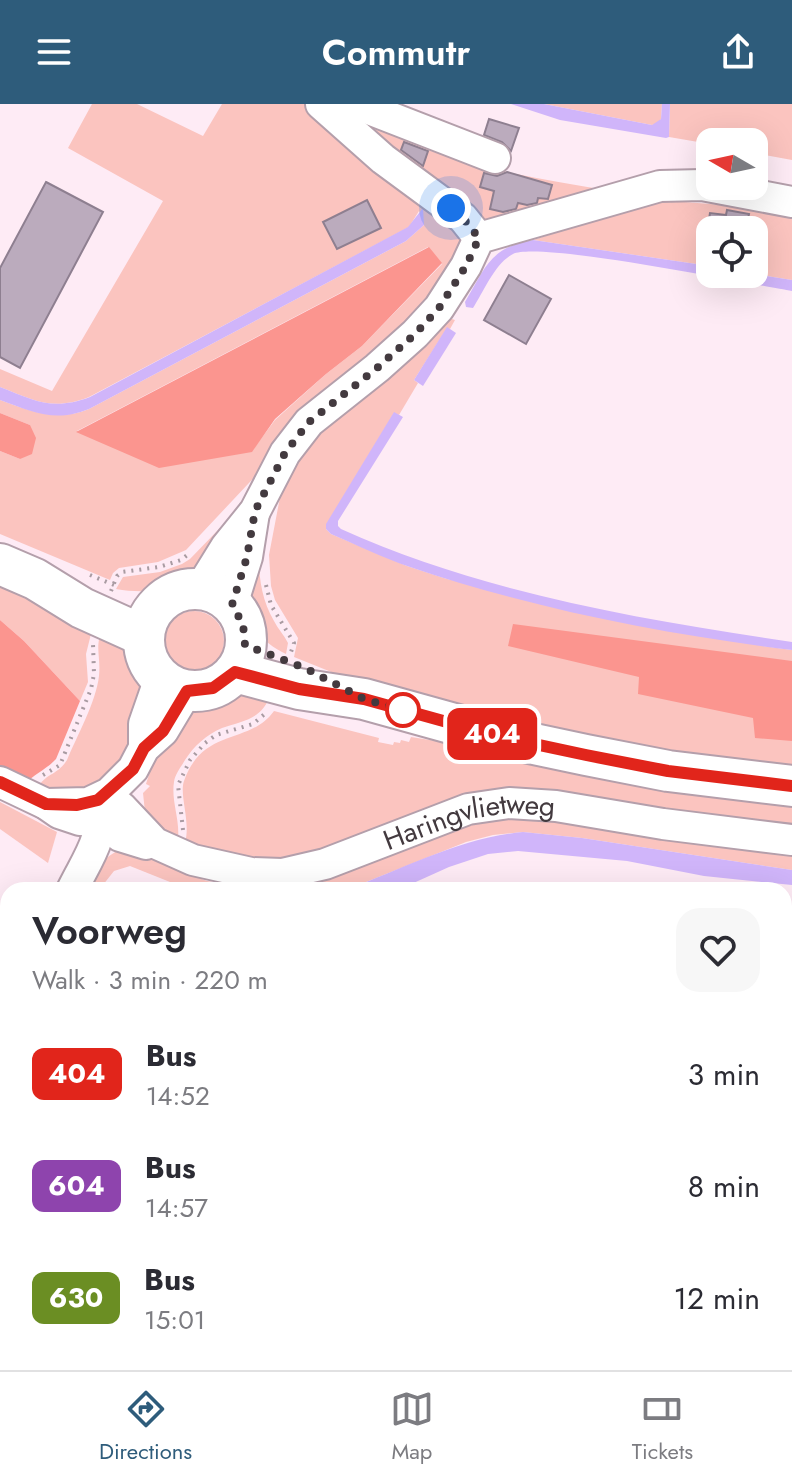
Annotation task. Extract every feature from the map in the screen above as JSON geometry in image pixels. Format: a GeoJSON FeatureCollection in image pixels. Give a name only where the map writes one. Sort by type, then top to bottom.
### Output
{"type":"FeatureCollection","features":[{"type":"Feature","properties":{"kind":"main road"},"geometry":{"type":"LineString","coordinates":[[17,572],[82,608],[150,622]]}},
{"type":"Feature","properties":{"kind":"main road"},"geometry":{"type":"LineString","coordinates":[[171,595],[216,597],[243,624],[240,658],[213,688],[173,684],[147,658],[150,622],[171,595]]}},
{"type":"Feature","properties":{"kind":"main road"},"geometry":{"type":"LineString","coordinates":[[240,658],[305,668],[364,699],[501,737],[668,771],[792,786]]}},
{"type":"Feature","properties":{"kind":"street"},"geometry":{"type":"LineString","coordinates":[[321,104],[383,159],[463,218],[479,238]]}},
{"type":"Feature","properties":{"kind":"street"},"geometry":{"type":"LineString","coordinates":[[356,104],[495,158]]}},
{"type":"Feature","properties":{"kind":"street"},"geometry":{"type":"LineString","coordinates":[[216,597],[247,557],[255,511],[285,453],[309,422],[377,368],[431,317],[466,266],[479,238],[660,186],[702,185],[792,202]]}},
{"type":"Feature","properties":{"kind":"street"},"geometry":{"type":"LineString","coordinates":[[76,882],[100,834],[107,809],[127,800],[139,758],[144,724],[173,684]]}},
{"type":"Feature","properties":{"kind":"street","name":"Haringvlietweg"},"geometry":{"type":"LineString","coordinates":[[0,782],[71,818],[107,809],[120,836],[221,868],[251,873],[282,874],[325,864],[468,809],[509,803],[556,806],[792,840]]}},
{"type":"Feature","properties":{"kind":"path"},"geometry":{"type":"LineString","coordinates":[[112,588],[122,572],[170,564],[193,550]]}},
{"type":"Feature","properties":{"kind":"path"},"geometry":{"type":"LineString","coordinates":[[265,583],[271,605],[294,643],[290,655]]}},
{"type":"Feature","properties":{"kind":"path"},"geometry":{"type":"LineString","coordinates":[[36,800],[38,777],[60,765],[91,689],[95,636]]}},
{"type":"Feature","properties":{"kind":"path"},"geometry":{"type":"LineString","coordinates":[[168,849],[183,824],[178,785],[182,773],[205,743],[216,735],[253,724],[271,707]]}},
{"type":"Feature","properties":{"kind":"shaded area"},"geometry":{"type":"Polygon","coordinates":[[[92,104],[137,104],[203,136],[222,104],[311,104],[457,225],[462,243],[431,300],[186,550],[158,562],[119,568],[110,580],[0,534],[0,451],[20,459],[30,425],[0,413],[0,400],[55,415],[89,409],[406,241],[424,225],[419,211],[409,227],[89,397],[65,403],[44,402],[0,387],[0,369],[52,391],[163,201],[68,148],[92,104]],[[428,247],[77,431],[252,451],[275,420],[362,346],[442,264],[428,247]]]}},
{"type":"Feature","properties":{"kind":"shaded area"},"geometry":{"type":"Polygon","coordinates":[[[511,104],[544,104],[652,125],[661,119],[662,104],[670,104],[669,137],[560,120],[511,104]]]}},
{"type":"Feature","properties":{"kind":"shaded area"},"geometry":{"type":"Polygon","coordinates":[[[544,104],[662,104],[661,119],[652,125],[544,104]]]}},
{"type":"Feature","properties":{"kind":"shaded area"},"geometry":{"type":"Polygon","coordinates":[[[670,104],[792,104],[792,160],[768,156],[768,128],[696,128],[696,142],[669,137],[670,104]]]}},
{"type":"Feature","properties":{"kind":"shaded area"},"geometry":{"type":"Polygon","coordinates":[[[334,108],[449,157],[520,175],[612,191],[489,228],[334,108]]]}},
{"type":"Feature","properties":{"kind":"shaded area"},"geometry":{"type":"Polygon","coordinates":[[[659,200],[723,205],[792,218],[792,280],[768,276],[768,216],[696,216],[696,264],[533,240],[659,200]]]}},
{"type":"Feature","properties":{"kind":"shaded area"},"geometry":{"type":"Polygon","coordinates":[[[423,208],[424,225],[406,241],[89,409],[65,415],[44,414],[0,400],[0,387],[54,404],[90,397],[408,227],[423,208]]]}},
{"type":"Feature","properties":{"kind":"shaded area"},"geometry":{"type":"Polygon","coordinates":[[[533,240],[696,264],[696,274],[562,253],[513,254],[495,271],[473,308],[466,307],[465,302],[490,261],[518,244],[533,240]]]}},
{"type":"Feature","properties":{"kind":"shaded area"},"geometry":{"type":"Polygon","coordinates":[[[429,247],[442,263],[362,346],[275,419],[252,452],[159,468],[76,432],[429,247]]]}},
{"type":"Feature","properties":{"kind":"shaded area"},"geometry":{"type":"Polygon","coordinates":[[[768,276],[792,280],[792,291],[768,287],[768,276]]]}},
{"type":"Feature","properties":{"kind":"shaded area"},"geometry":{"type":"Polygon","coordinates":[[[446,317],[455,320],[414,380],[418,383],[399,415],[394,413],[326,529],[331,534],[407,566],[447,579],[792,650],[792,767],[588,740],[366,686],[294,657],[298,638],[275,600],[269,555],[285,471],[299,448],[446,317]]]}},
{"type":"Feature","properties":{"kind":"shaded area"},"geometry":{"type":"Polygon","coordinates":[[[447,327],[456,333],[423,386],[414,380],[447,327]]]}},
{"type":"Feature","properties":{"kind":"shaded area"},"geometry":{"type":"Polygon","coordinates":[[[394,412],[403,417],[338,521],[341,529],[395,551],[506,587],[677,624],[792,642],[792,650],[647,628],[551,608],[410,567],[331,534],[326,524],[394,412]]]}},
{"type":"Feature","properties":{"kind":"shaded area"},"geometry":{"type":"Polygon","coordinates":[[[0,413],[30,425],[36,438],[32,454],[20,459],[0,451],[0,413]]]}},
{"type":"Feature","properties":{"kind":"shaded area"},"geometry":{"type":"Polygon","coordinates":[[[247,500],[213,554],[192,577],[161,590],[116,589],[123,577],[160,572],[190,559],[247,500]]]}},
{"type":"Feature","properties":{"kind":"shaded area"},"geometry":{"type":"Polygon","coordinates":[[[259,560],[264,599],[288,643],[286,654],[270,645],[257,632],[248,616],[247,593],[259,560]]]}},
{"type":"Feature","properties":{"kind":"shaded area"},"geometry":{"type":"Polygon","coordinates":[[[0,580],[94,622],[86,654],[88,682],[80,701],[0,620],[0,580]]]}},
{"type":"Feature","properties":{"kind":"shaded area"},"geometry":{"type":"Polygon","coordinates":[[[194,611],[206,613],[215,620],[222,629],[222,653],[215,662],[206,669],[194,671],[182,669],[173,662],[166,653],[164,641],[166,629],[173,620],[182,613],[194,611]]]}},
{"type":"Feature","properties":{"kind":"shaded area"},"geometry":{"type":"Polygon","coordinates":[[[0,620],[80,701],[56,759],[25,784],[0,772],[0,620]]]}},
{"type":"Feature","properties":{"kind":"shaded area"},"geometry":{"type":"Polygon","coordinates":[[[513,624],[792,661],[792,741],[755,738],[753,718],[638,694],[639,677],[508,646],[513,624]]]}},
{"type":"Feature","properties":{"kind":"shaded area"},"geometry":{"type":"Polygon","coordinates":[[[103,626],[129,649],[140,667],[141,694],[129,744],[115,772],[90,791],[70,795],[38,788],[67,760],[90,708],[99,676],[98,646],[103,626]]]}},
{"type":"Feature","properties":{"kind":"shaded area"},"geometry":{"type":"Polygon","coordinates":[[[246,688],[268,701],[264,708],[254,716],[222,728],[206,738],[192,750],[177,773],[173,789],[178,838],[174,841],[145,812],[143,793],[150,786],[146,784],[161,747],[181,720],[194,709],[226,693],[246,688]]]}},
{"type":"Feature","properties":{"kind":"shaded area"},"geometry":{"type":"Polygon","coordinates":[[[274,711],[379,738],[378,742],[393,745],[401,740],[409,742],[411,737],[792,798],[792,831],[547,796],[338,851],[252,864],[185,843],[187,826],[183,787],[192,764],[214,744],[252,729],[274,711]]]}},
{"type":"Feature","properties":{"kind":"shaded area"},"geometry":{"type":"Polygon","coordinates":[[[0,802],[57,832],[48,863],[0,829],[0,802]]]}},
{"type":"Feature","properties":{"kind":"shaded area"},"geometry":{"type":"Polygon","coordinates":[[[497,816],[555,816],[792,850],[792,870],[523,832],[466,842],[366,882],[279,882],[497,816]]]}},
{"type":"Feature","properties":{"kind":"shaded area"},"geometry":{"type":"Polygon","coordinates":[[[523,832],[582,838],[792,870],[792,882],[704,876],[627,861],[518,851],[488,854],[416,882],[366,882],[455,847],[523,832]]]}},
{"type":"Feature","properties":{"kind":"shaded area"},"geometry":{"type":"Polygon","coordinates":[[[124,849],[213,882],[170,882],[130,866],[114,871],[105,882],[90,882],[102,862],[124,849]]]}},
{"type":"Feature","properties":{"kind":"building"},"geometry":{"type":"Polygon","coordinates":[[[489,119],[519,128],[511,151],[502,142],[484,135],[489,119]]]}},
{"type":"Feature","properties":{"kind":"building"},"geometry":{"type":"Polygon","coordinates":[[[404,142],[428,151],[423,166],[401,150],[404,142]]]}},
{"type":"Feature","properties":{"kind":"building"},"geometry":{"type":"Polygon","coordinates":[[[507,172],[552,185],[548,199],[538,198],[537,203],[527,205],[518,203],[516,209],[503,212],[490,209],[494,191],[480,187],[484,173],[497,176],[507,172]]]}},
{"type":"Feature","properties":{"kind":"building"},"geometry":{"type":"Polygon","coordinates":[[[46,182],[103,212],[20,368],[0,357],[0,268],[46,182]]]}},
{"type":"Feature","properties":{"kind":"building"},"geometry":{"type":"Polygon","coordinates":[[[367,200],[381,228],[337,249],[323,222],[367,200]]]}},
{"type":"Feature","properties":{"kind":"building"},"geometry":{"type":"Polygon","coordinates":[[[727,210],[749,214],[709,216],[710,213],[726,215],[727,210]]]}},
{"type":"Feature","properties":{"kind":"building"},"geometry":{"type":"Polygon","coordinates":[[[509,275],[551,299],[526,344],[484,320],[509,275]]]}},
{"type":"Feature","properties":{"kind":"bus line","name":"404"},"geometry":{"type":"LineString","coordinates":[[0,782],[46,804],[77,805],[98,800],[133,769],[144,748],[163,731],[187,691],[213,688],[235,672],[299,689],[364,699],[501,737],[586,755],[668,771],[792,786]]}},
{"type":"Feature","properties":{"kind":"route"},"geometry":{"type":"LineString","coordinates":[[403,710],[364,699],[305,668],[245,645],[243,624],[232,605],[247,557],[255,511],[285,453],[309,422],[415,334],[439,308],[466,266],[479,238],[451,208]]}}]}
